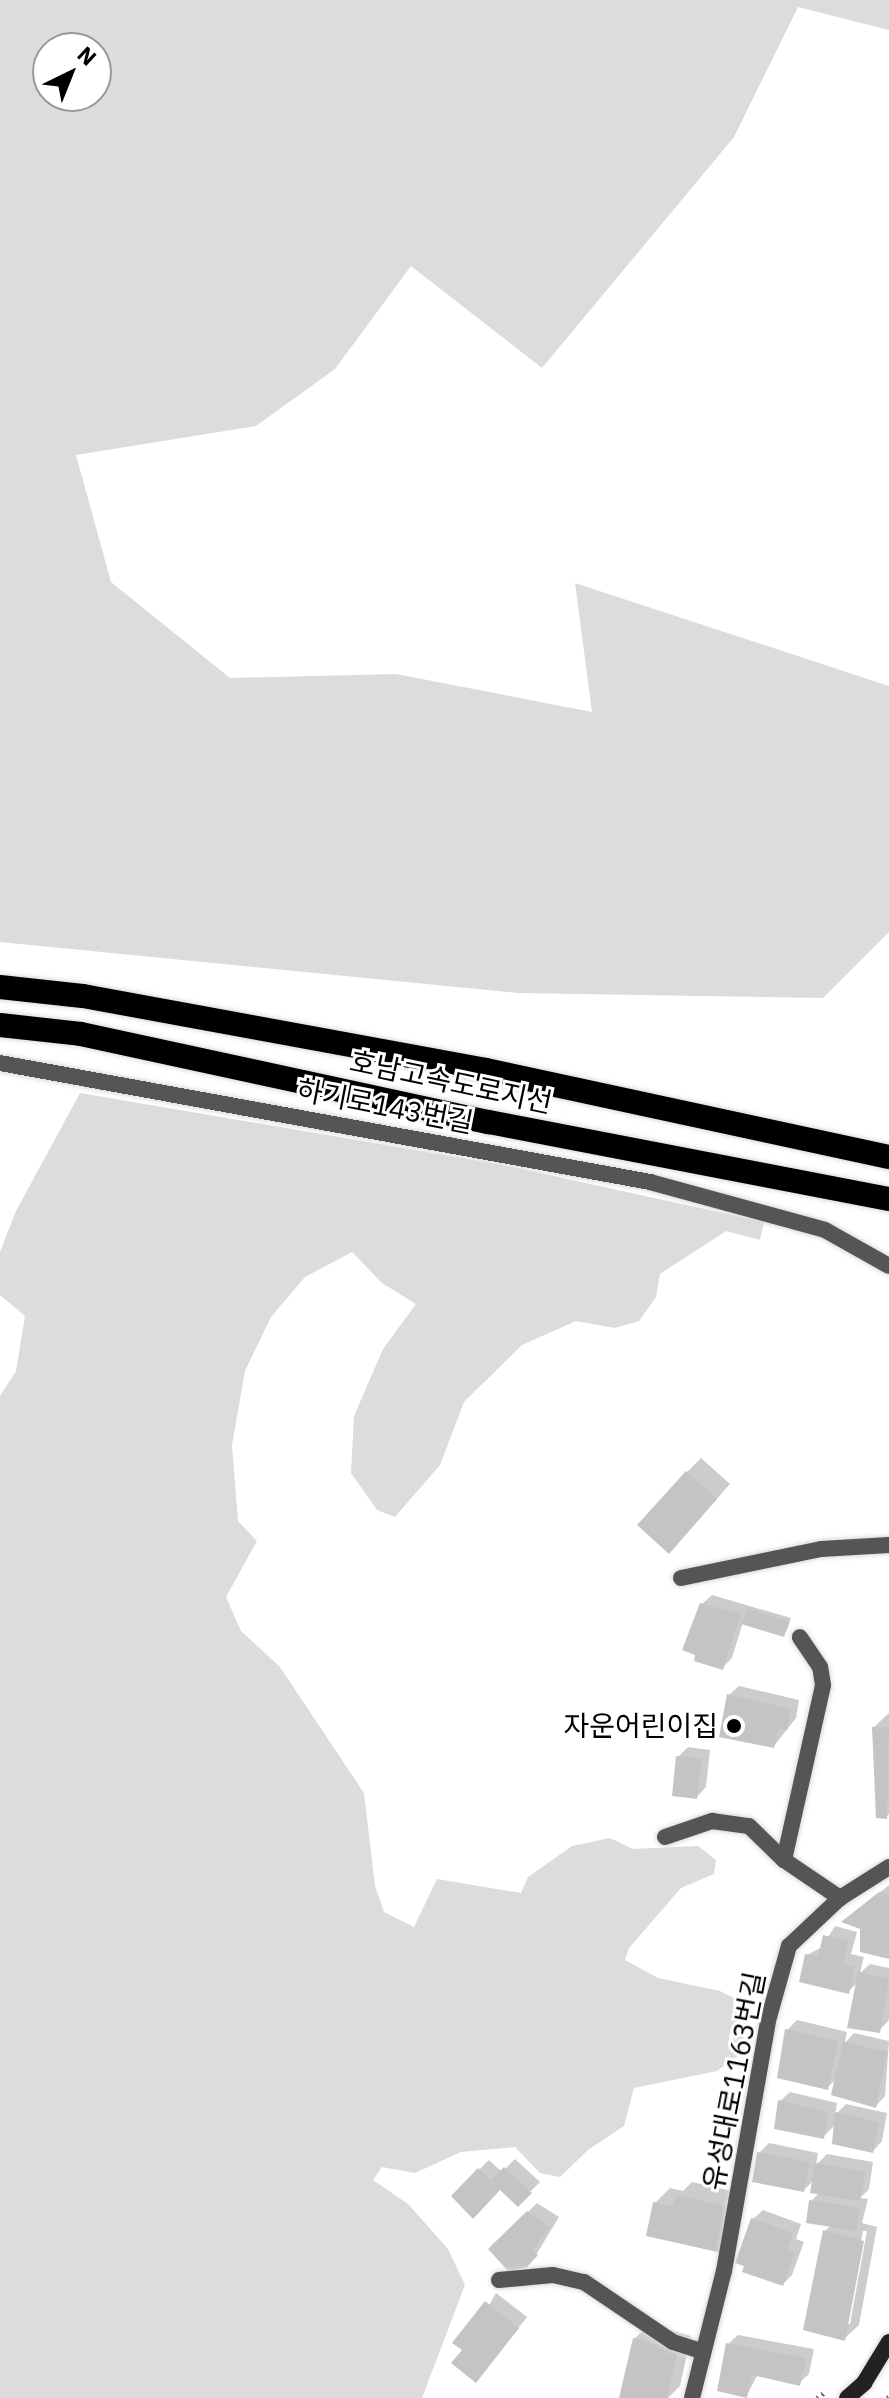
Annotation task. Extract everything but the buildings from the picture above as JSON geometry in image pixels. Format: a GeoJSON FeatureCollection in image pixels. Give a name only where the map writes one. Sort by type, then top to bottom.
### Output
{"type":"FeatureCollection","features":[{"type":"Feature","properties":{"kind":"highway","name":"호남고속도로지선"},"geometry":{"type":"LineString","coordinates":[[0,987],[83,996],[470,1067],[889,1157]]}},
{"type":"Feature","properties":{"kind":"highway","name":"호남고속도로지선"},"geometry":{"type":"LineString","coordinates":[[0,1025],[81,1034],[489,1122],[889,1199]]}},
{"type":"Feature","properties":{"kind":"main road"},"geometry":{"type":"LineString","coordinates":[[847,2398],[864,2383],[889,2342]]}},
{"type":"Feature","properties":{"kind":"lane","name":"하기로143번길"},"geometry":{"type":"LineString","coordinates":[[0,1063],[650,1182],[825,1230],[889,1266]]}},
{"type":"Feature","properties":{"kind":"lane"},"geometry":{"type":"LineString","coordinates":[[681,1578],[821,1549],[889,1545]]}},
{"type":"Feature","properties":{"kind":"lane"},"geometry":{"type":"LineString","coordinates":[[784,1860],[823,1685],[820,1667],[800,1637]]}},
{"type":"Feature","properties":{"kind":"lane"},"geometry":{"type":"LineString","coordinates":[[665,1837],[712,1821],[749,1826],[784,1860],[840,1898]]}},
{"type":"Feature","properties":{"kind":"lane","name":"유성대로1163번길"},"geometry":{"type":"LineString","coordinates":[[692,2398],[701,2351],[724,2271],[769,2017],[789,1946],[840,1898],[889,1867]]}},
{"type":"Feature","properties":{"kind":"lane"},"geometry":{"type":"LineString","coordinates":[[499,2280],[553,2275],[584,2282],[673,2342],[701,2351]]}},
{"type":"Feature","properties":{"kind":"path"},"geometry":{"type":"LineString","coordinates":[[817,2398],[825,2392]]}},
{"type":"Feature","properties":{"kind":"shaded area"},"geometry":{"type":"Polygon","coordinates":[[[0,0],[889,0],[889,30],[798,7],[734,137],[542,368],[411,266],[335,369],[256,426],[76,455],[111,582],[230,678],[396,674],[592,712],[575,583],[889,686],[889,932],[823,998],[518,993],[0,942],[0,0]]]}},
{"type":"Feature","properties":{"kind":"shaded area"},"geometry":{"type":"Polygon","coordinates":[[[80,1093],[503,1165],[764,1222],[760,1240],[726,1231],[660,1274],[656,1297],[639,1321],[615,1328],[576,1321],[522,1345],[464,1402],[440,1465],[395,1517],[377,1510],[351,1473],[354,1416],[383,1349],[416,1304],[382,1283],[352,1252],[305,1277],[271,1317],[245,1371],[232,1445],[238,1521],[257,1541],[226,1597],[241,1631],[280,1667],[364,1793],[375,1886],[384,1912],[414,1927],[437,1879],[521,1893],[528,1877],[572,1846],[610,1838],[633,1849],[698,1846],[716,1860],[714,1874],[681,1888],[629,1948],[625,1960],[658,1978],[720,1991],[742,2002],[750,2018],[743,2052],[717,2071],[634,2088],[624,2126],[588,2150],[560,2177],[540,2173],[515,2147],[461,2152],[415,2173],[382,2167],[373,2180],[408,2204],[448,2249],[465,2285],[422,2398],[0,2398],[0,1396],[16,1371],[25,1316],[0,1295],[0,1252],[16,1211],[80,1093]]]}},
{"type":"Feature","properties":{"kind":"place","name":"자운어린이집"},"geometry":{"type":"Point","coordinates":[734,1726]}}]}
